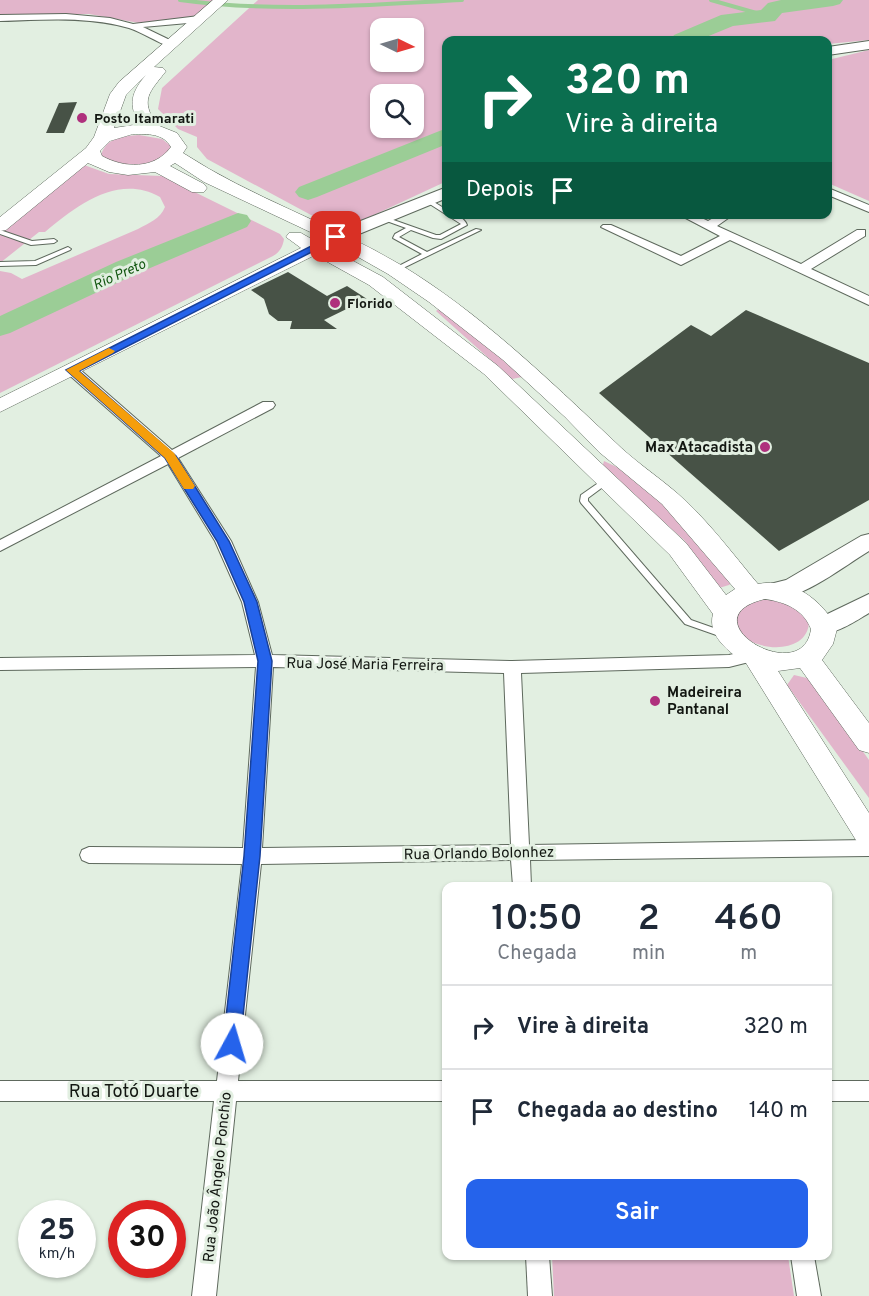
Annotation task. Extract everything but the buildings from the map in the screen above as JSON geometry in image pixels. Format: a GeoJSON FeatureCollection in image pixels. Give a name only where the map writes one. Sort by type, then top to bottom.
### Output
{"type":"FeatureCollection","features":[{"type":"Feature","properties":{"kind":"main road"},"geometry":{"type":"LineString","coordinates":[[0,226],[97,145],[124,131],[151,129],[166,133],[176,139],[179,147],[175,155],[156,166],[138,170],[120,170],[104,166],[94,159],[97,145],[118,94],[171,44],[212,11],[236,0]]}},
{"type":"Feature","properties":{"kind":"main road"},"geometry":{"type":"LineString","coordinates":[[151,129],[137,107],[139,96],[146,82],[212,11]]}},
{"type":"Feature","properties":{"kind":"main road"},"geometry":{"type":"LineString","coordinates":[[832,50],[869,45]]}},
{"type":"Feature","properties":{"kind":"main road"},"geometry":{"type":"LineString","coordinates":[[175,155],[210,178],[336,237],[395,270],[436,298],[510,356],[573,412],[607,447],[670,499],[761,592],[787,595],[807,604],[815,611],[823,626],[824,638],[820,646],[806,658],[779,663],[738,645]]}},
{"type":"Feature","properties":{"kind":"main road"},"geometry":{"type":"LineString","coordinates":[[156,166],[316,247],[369,277],[414,309],[491,370],[678,549],[738,645],[869,837]]}},
{"type":"Feature","properties":{"kind":"main road"},"geometry":{"type":"LineString","coordinates":[[0,406],[336,237],[442,194]]}},
{"type":"Feature","properties":{"kind":"main road"},"geometry":{"type":"LineString","coordinates":[[414,309],[436,298]]}},
{"type":"Feature","properties":{"kind":"main road"},"geometry":{"type":"LineString","coordinates":[[502,381],[529,387],[557,400]]}},
{"type":"Feature","properties":{"kind":"main road"},"geometry":{"type":"LineString","coordinates":[[557,434],[588,449],[607,447]]}},
{"type":"Feature","properties":{"kind":"main road"},"geometry":{"type":"LineString","coordinates":[[738,645],[735,599],[793,587],[869,541]]}},
{"type":"Feature","properties":{"kind":"main road"},"geometry":{"type":"LineString","coordinates":[[823,626],[843,618],[869,602]]}},
{"type":"Feature","properties":{"kind":"main road"},"geometry":{"type":"LineString","coordinates":[[806,658],[869,743]]}},
{"type":"Feature","properties":{"kind":"street"},"geometry":{"type":"LineString","coordinates":[[128,25],[170,23],[212,11]]}},
{"type":"Feature","properties":{"kind":"street"},"geometry":{"type":"LineString","coordinates":[[0,18],[83,17],[128,25],[171,44]]}},
{"type":"Feature","properties":{"kind":"street"},"geometry":{"type":"LineString","coordinates":[[832,192],[869,208]]}},
{"type":"Feature","properties":{"kind":"street"},"geometry":{"type":"LineString","coordinates":[[693,219],[869,300]]}},
{"type":"Feature","properties":{"kind":"street"},"geometry":{"type":"LineString","coordinates":[[708,226],[720,219]]}},
{"type":"Feature","properties":{"kind":"street"},"geometry":{"type":"LineString","coordinates":[[607,227],[681,261],[729,236]]}},
{"type":"Feature","properties":{"kind":"street"},"geometry":{"type":"LineString","coordinates":[[802,270],[861,233]]}},
{"type":"Feature","properties":{"kind":"street","name":"Rua João Ângelo Ponchio"},"geometry":{"type":"LineString","coordinates":[[72,370],[170,456],[223,541],[250,602],[265,661],[252,856],[204,1296]]}},
{"type":"Feature","properties":{"kind":"street"},"geometry":{"type":"LineString","coordinates":[[0,546],[268,405]]}},
{"type":"Feature","properties":{"kind":"street","name":"Rua José Maria Ferreira"},"geometry":{"type":"LineString","coordinates":[[0,664],[265,661],[512,667],[738,645]]}},
{"type":"Feature","properties":{"kind":"street"},"geometry":{"type":"LineString","coordinates":[[512,667],[522,882]]}},
{"type":"Feature","properties":{"kind":"street","name":"Rua Orlando Bolonhez"},"geometry":{"type":"LineString","coordinates":[[88,855],[252,856],[869,848]]}},
{"type":"Feature","properties":{"kind":"street","name":"Rua Totó Duarte"},"geometry":{"type":"LineString","coordinates":[[0,1091],[442,1091]]}},
{"type":"Feature","properties":{"kind":"street"},"geometry":{"type":"LineString","coordinates":[[832,1091],[869,1091]]}},
{"type":"Feature","properties":{"kind":"street"},"geometry":{"type":"LineString","coordinates":[[538,1260],[540,1296]]}},
{"type":"Feature","properties":{"kind":"street"},"geometry":{"type":"LineString","coordinates":[[804,1260],[809,1296]]}},
{"type":"Feature","properties":{"kind":"lane"},"geometry":{"type":"LineString","coordinates":[[427,200],[442,210]]}},
{"type":"Feature","properties":{"kind":"lane"},"geometry":{"type":"LineString","coordinates":[[383,218],[409,229],[441,237],[464,225],[464,222],[458,219]]}},
{"type":"Feature","properties":{"kind":"lane"},"geometry":{"type":"LineString","coordinates":[[409,229],[397,235],[396,238],[426,254]]}},
{"type":"Feature","properties":{"kind":"lane"},"geometry":{"type":"LineString","coordinates":[[395,270],[478,230]]}},
{"type":"Feature","properties":{"kind":"lane"},"geometry":{"type":"LineString","coordinates":[[0,232],[31,243],[54,241]]}},
{"type":"Feature","properties":{"kind":"lane"},"geometry":{"type":"LineString","coordinates":[[0,264],[36,263],[68,249]]}},
{"type":"Feature","properties":{"kind":"lane"},"geometry":{"type":"LineString","coordinates":[[607,481],[584,497],[584,501],[688,622],[738,645]]}},
{"type":"Feature","properties":{"kind":"shaded area"},"geometry":{"type":"Polygon","coordinates":[[[0,0],[215,0],[197,15],[169,22],[139,23],[89,14],[0,15],[0,0]]]}},
{"type":"Feature","properties":{"kind":"shaded area"},"geometry":{"type":"Polygon","coordinates":[[[258,0],[869,0],[869,40],[832,44],[832,36],[442,36],[442,183],[361,221],[337,229],[207,159],[197,147],[197,137],[178,129],[158,109],[162,88],[258,0]]]}},
{"type":"Feature","properties":{"kind":"shaded area"},"geometry":{"type":"Polygon","coordinates":[[[869,50],[869,201],[832,185],[832,59],[869,50]]]}},
{"type":"Feature","properties":{"kind":"shaded area"},"geometry":{"type":"Polygon","coordinates":[[[139,135],[162,139],[171,146],[159,160],[139,166],[118,164],[101,155],[103,149],[111,141],[121,137],[139,135]]]}},
{"type":"Feature","properties":{"kind":"shaded area"},"geometry":{"type":"Polygon","coordinates":[[[84,165],[109,174],[162,176],[280,234],[284,239],[283,244],[273,256],[0,393],[0,271],[11,273],[22,279],[150,223],[165,207],[160,197],[144,191],[129,189],[98,196],[70,212],[45,232],[39,232],[0,263],[0,232],[84,165]]]}},
{"type":"Feature","properties":{"kind":"shaded area"},"geometry":{"type":"Polygon","coordinates":[[[441,307],[523,374],[522,377],[512,379],[436,311],[441,307]]]}},
{"type":"Feature","properties":{"kind":"shaded area"},"geometry":{"type":"Polygon","coordinates":[[[604,461],[623,470],[701,538],[734,580],[729,585],[719,588],[684,540],[602,468],[604,461]]]}},
{"type":"Feature","properties":{"kind":"shaded area"},"geometry":{"type":"Polygon","coordinates":[[[783,597],[809,622],[806,634],[788,646],[775,647],[750,641],[741,634],[735,625],[734,610],[745,599],[783,597]]]}},
{"type":"Feature","properties":{"kind":"shaded area"},"geometry":{"type":"Polygon","coordinates":[[[794,675],[811,679],[869,760],[869,798],[787,685],[794,675]]]}},
{"type":"Feature","properties":{"kind":"shaded area"},"geometry":{"type":"Polygon","coordinates":[[[552,1260],[789,1260],[794,1296],[554,1296],[552,1260]]]}},
{"type":"Feature","properties":{"kind":"waterway"},"geometry":{"type":"LineString","coordinates":[[180,0],[286,7],[462,0]]}},
{"type":"Feature","properties":{"kind":"waterway"},"geometry":{"type":"LineString","coordinates":[[711,0],[767,16]]}},
{"type":"Feature","properties":{"kind":"waterway","name":"Rio Preto"},"geometry":{"type":"LineString","coordinates":[[691,36],[729,20],[767,16],[775,7],[833,0]]}},
{"type":"Feature","properties":{"kind":"waterway","name":"Rio Preto"},"geometry":{"type":"LineString","coordinates":[[308,192],[442,137]]}},
{"type":"Feature","properties":{"kind":"waterway","name":"Rio Preto"},"geometry":{"type":"LineString","coordinates":[[0,327],[126,268],[238,221]]}},
{"type":"Feature","properties":{"kind":"slow traffic"},"geometry":{"type":"LineString","coordinates":[[109,351],[72,370],[170,456],[188,486]]}},
{"type":"Feature","properties":{"kind":"place","name":"Posto Itamarati"},"geometry":{"type":"Point","coordinates":[82,118]}},
{"type":"Feature","properties":{"kind":"place","name":"Florido"},"geometry":{"type":"Point","coordinates":[335,303]}},
{"type":"Feature","properties":{"kind":"place","name":"Max Atacadista"},"geometry":{"type":"Point","coordinates":[765,447]}},
{"type":"Feature","properties":{"kind":"place","name":"Madeireira Pantanal"},"geometry":{"type":"Point","coordinates":[655,701]}},
{"type":"Feature","properties":{"kind":"route"},"geometry":{"type":"LineString","coordinates":[[232,1044],[252,856],[265,661],[250,602],[223,541],[170,456],[72,370],[336,237]]}}]}
